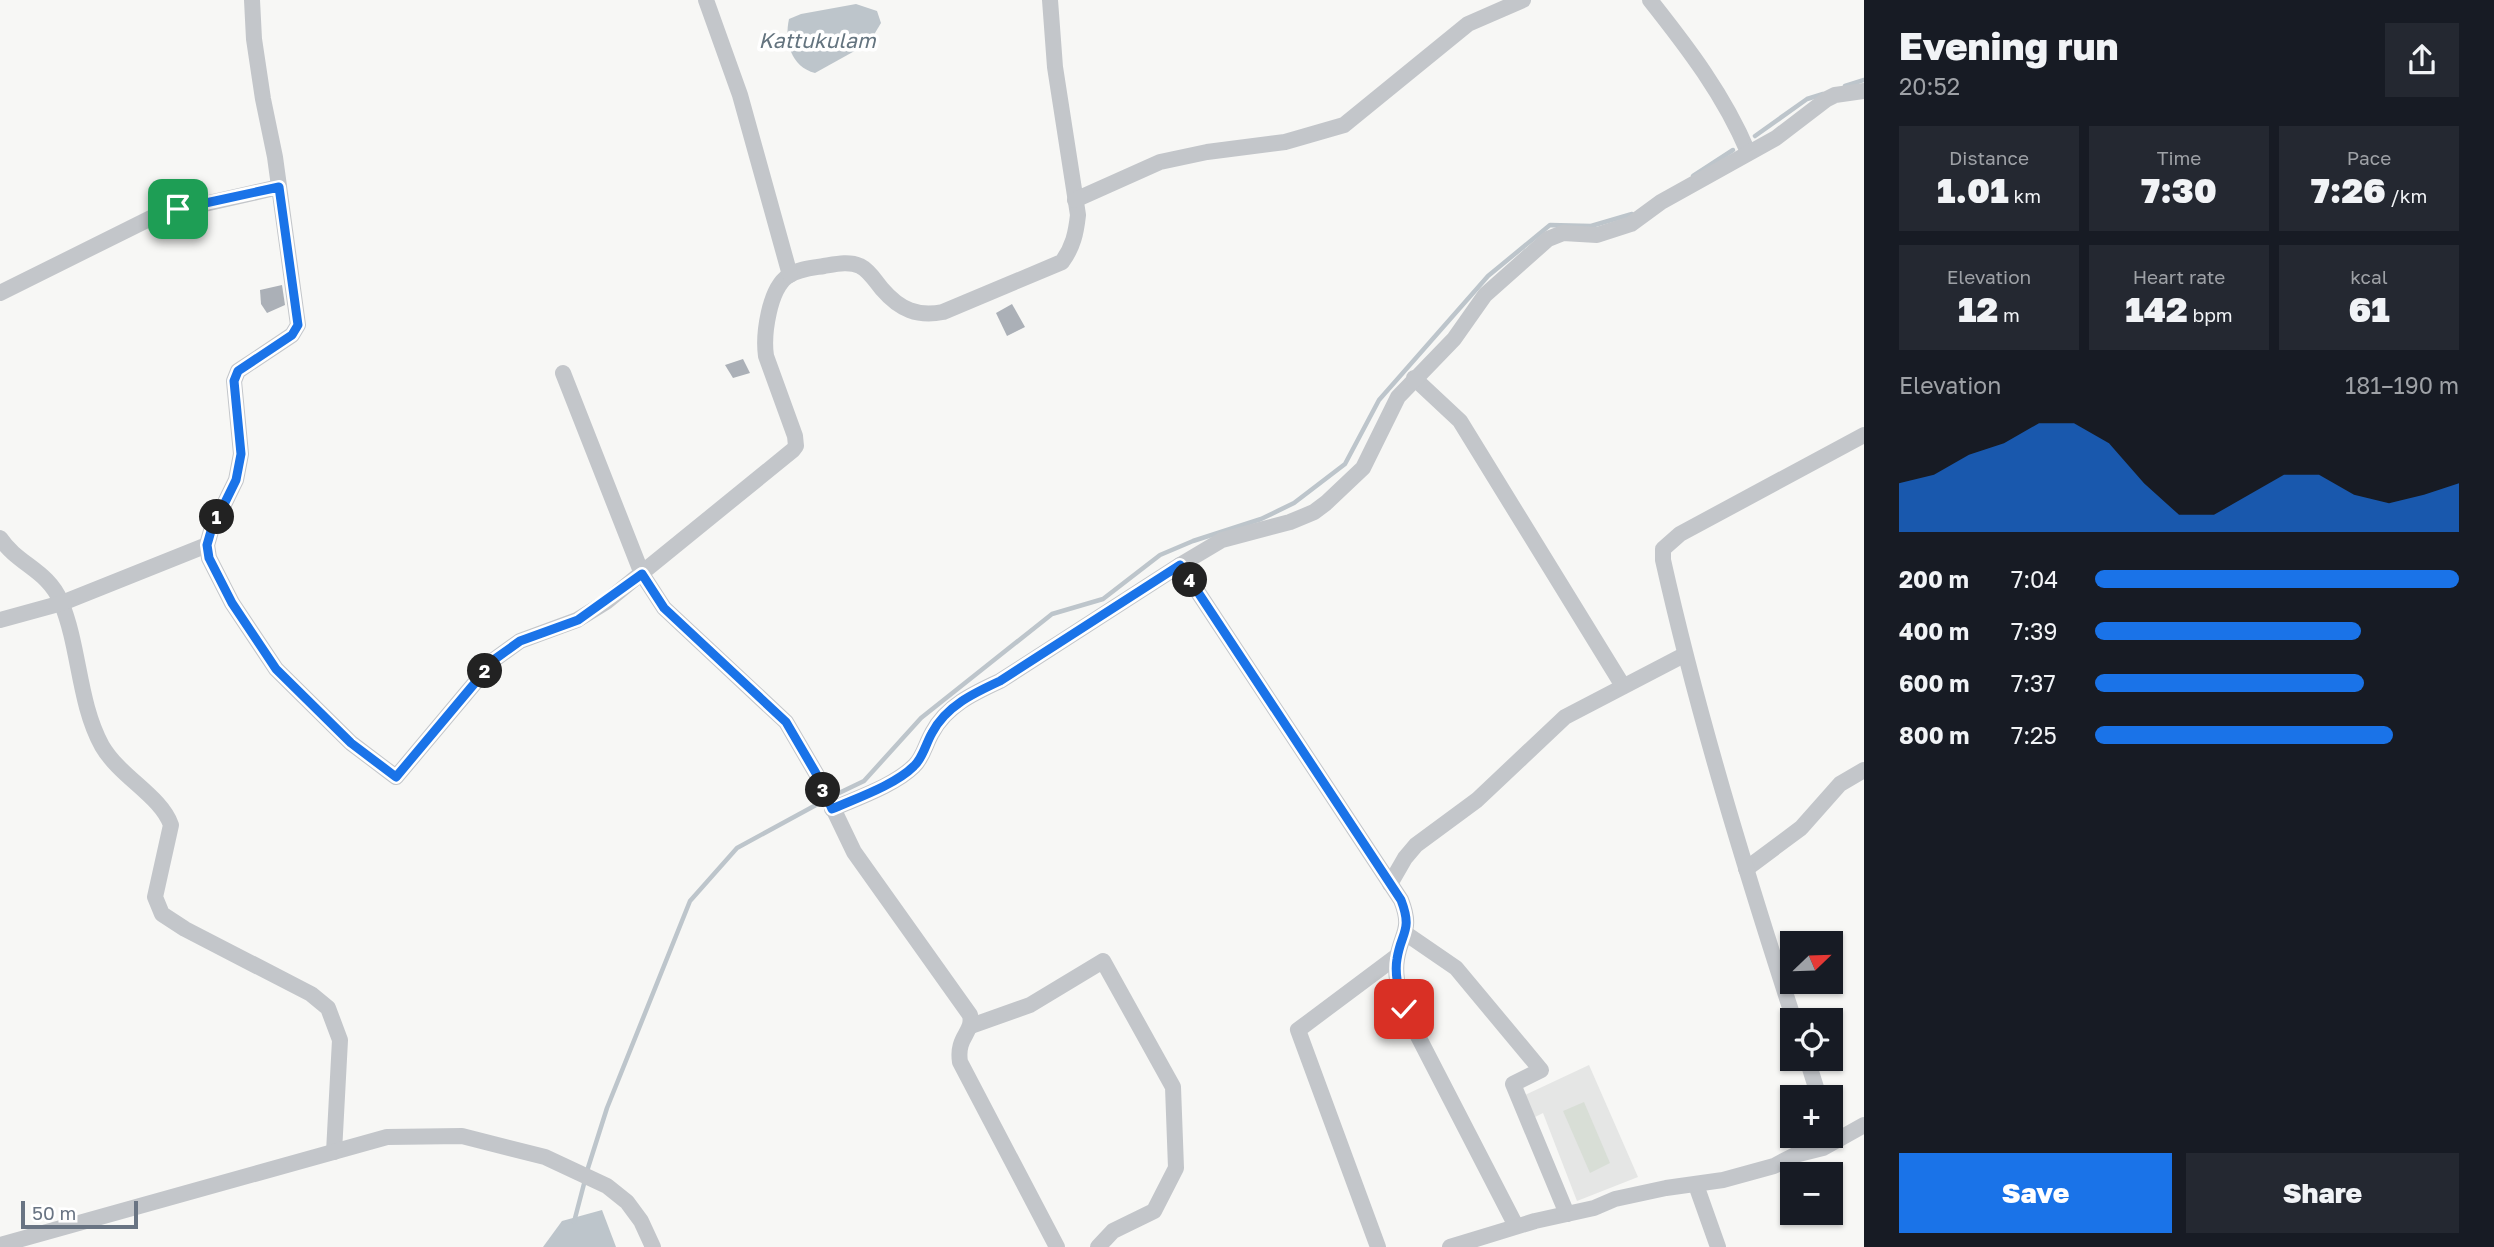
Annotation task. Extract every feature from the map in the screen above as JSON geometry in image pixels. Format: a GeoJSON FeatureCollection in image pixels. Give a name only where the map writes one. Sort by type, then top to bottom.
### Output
{"type":"FeatureCollection","features":[{"type":"Feature","properties":{"kind":"street"},"geometry":{"type":"LineString","coordinates":[[252,0],[254,39],[279,187],[298,325],[292,335],[238,371],[234,381],[241,454],[236,480],[211,531],[207,545],[209,558],[232,603],[276,669],[351,743],[396,777],[495,659],[520,641],[578,620],[642,574],[796,446],[764,344],[764,331],[778,288],[790,275],[843,263],[859,265],[900,305],[926,315],[943,312],[1062,262],[1075,238],[1078,215],[1055,67],[1050,0]]}},
{"type":"Feature","properties":{"kind":"street"},"geometry":{"type":"LineString","coordinates":[[706,0],[740,95],[790,275]]}},
{"type":"Feature","properties":{"kind":"street"},"geometry":{"type":"LineString","coordinates":[[1075,200],[1160,162],[1207,152],[1286,142],[1344,125],[1468,24],[1523,0]]}},
{"type":"Feature","properties":{"kind":"street"},"geometry":{"type":"LineString","coordinates":[[1650,0],[1691,52],[1728,108],[1748,152]]}},
{"type":"Feature","properties":{"kind":"street"},"geometry":{"type":"LineString","coordinates":[[832,809],[899,778],[916,765],[933,730],[947,712],[973,693],[1000,681],[1180,565],[1222,540],[1290,522],[1314,512],[1363,468],[1398,397],[1454,339],[1485,295],[1548,239],[1563,233],[1597,235],[1631,223],[1661,202],[1776,138],[1827,99],[1864,90]]}},
{"type":"Feature","properties":{"kind":"street"},"geometry":{"type":"LineString","coordinates":[[0,293],[153,217],[279,187]]}},
{"type":"Feature","properties":{"kind":"street"},"geometry":{"type":"LineString","coordinates":[[563,373],[642,574],[664,608],[786,722],[817,775],[854,852],[970,1015],[971,1026],[959,1046],[960,1062],[1057,1247]]}},
{"type":"Feature","properties":{"kind":"street"},"geometry":{"type":"LineString","coordinates":[[1414,378],[1460,421],[1623,686]]}},
{"type":"Feature","properties":{"kind":"street"},"geometry":{"type":"LineString","coordinates":[[1790,1008],[1746,869],[1684,655],[1663,560],[1663,549],[1680,534],[1864,435]]}},
{"type":"Feature","properties":{"kind":"street"},"geometry":{"type":"LineString","coordinates":[[0,538],[15,556],[51,582],[62,603],[90,714],[102,745],[117,767],[162,808],[171,825],[156,884],[155,897],[162,914],[185,929],[312,994],[328,1008],[340,1040],[334,1153]]}},
{"type":"Feature","properties":{"kind":"street"},"geometry":{"type":"LineString","coordinates":[[0,620],[62,603],[207,545]]}},
{"type":"Feature","properties":{"kind":"street"},"geometry":{"type":"LineString","coordinates":[[1180,565],[1401,900],[1407,916],[1405,933],[1397,956],[1396,975],[1404,1009],[1516,1226]]}},
{"type":"Feature","properties":{"kind":"street"},"geometry":{"type":"LineString","coordinates":[[1390,884],[1416,845],[1477,800],[1565,717],[1684,655]]}},
{"type":"Feature","properties":{"kind":"street"},"geometry":{"type":"LineString","coordinates":[[1746,869],[1801,828],[1840,784],[1864,770]]}},
{"type":"Feature","properties":{"kind":"street"},"geometry":{"type":"LineString","coordinates":[[1405,933],[1456,968],[1541,1070],[1513,1084],[1567,1214]]}},
{"type":"Feature","properties":{"kind":"street"},"geometry":{"type":"LineString","coordinates":[[1378,1247],[1298,1030],[1397,956]]}},
{"type":"Feature","properties":{"kind":"street"},"geometry":{"type":"LineString","coordinates":[[971,1026],[1030,1005],[1103,961],[1173,1087],[1175,1168],[1154,1211],[1113,1231],[1098,1247]]}},
{"type":"Feature","properties":{"kind":"street"},"geometry":{"type":"LineString","coordinates":[[1843,1133],[1864,1125]]}},
{"type":"Feature","properties":{"kind":"street"},"geometry":{"type":"LineString","coordinates":[[0,1245],[387,1137],[462,1136],[545,1157],[607,1186],[627,1202],[641,1221],[653,1247]]}},
{"type":"Feature","properties":{"kind":"street"},"geometry":{"type":"LineString","coordinates":[[1450,1247],[1516,1226],[1594,1208],[1615,1199],[1696,1185],[1774,1166],[1809,1148]]}},
{"type":"Feature","properties":{"kind":"street"},"geometry":{"type":"LineString","coordinates":[[1696,1185],[1718,1247]]}},
{"type":"Feature","properties":{"kind":"shaded area"},"geometry":{"type":"Polygon","coordinates":[[[1589,1065],[1638,1177],[1577,1201],[1543,1113],[1535,1117],[1525,1095],[1589,1065]]]}},
{"type":"Feature","properties":{"kind":"shaded area"},"geometry":{"type":"Polygon","coordinates":[[[1584,1102],[1610,1163],[1590,1173],[1563,1111],[1584,1102]]]}},
{"type":"Feature","properties":{"kind":"water","name":"Kattukulam"},"geometry":{"type":"Polygon","coordinates":[[[856,4],[877,11],[881,23],[869,43],[815,73],[800,65],[789,44],[789,19],[801,14],[856,4]]]}},
{"type":"Feature","properties":{"kind":"water"},"geometry":{"type":"Polygon","coordinates":[[[602,1210],[616,1247],[543,1247],[562,1221],[602,1210]]]}},
{"type":"Feature","properties":{"kind":"building"},"geometry":{"type":"Polygon","coordinates":[[[282,285],[285,305],[267,313],[261,304],[260,290],[282,285]]]}},
{"type":"Feature","properties":{"kind":"building"},"geometry":{"type":"Polygon","coordinates":[[[1012,304],[1025,327],[1007,336],[996,313],[1012,304]]]}},
{"type":"Feature","properties":{"kind":"building"},"geometry":{"type":"Polygon","coordinates":[[[743,359],[750,373],[733,378],[725,365],[743,359]]]}},
{"type":"Feature","properties":{"kind":"waterway"},"geometry":{"type":"LineString","coordinates":[[1845,86],[1864,80]]}},
{"type":"Feature","properties":{"kind":"waterway"},"geometry":{"type":"LineString","coordinates":[[1755,136],[1807,99],[1823,94]]}},
{"type":"Feature","properties":{"kind":"waterway"},"geometry":{"type":"LineString","coordinates":[[1693,176],[1733,150]]}},
{"type":"Feature","properties":{"kind":"waterway"},"geometry":{"type":"LineString","coordinates":[[839,793],[864,781],[921,718],[1052,614],[1103,599],[1160,555],[1193,541],[1261,519],[1294,503],[1345,464],[1379,400],[1488,276],[1550,225],[1591,226],[1632,214]]}},
{"type":"Feature","properties":{"kind":"waterway"},"geometry":{"type":"LineString","coordinates":[[587,1171],[607,1108],[690,901],[737,848],[816,805]]}},
{"type":"Feature","properties":{"kind":"waterway"},"geometry":{"type":"LineString","coordinates":[[574,1222],[585,1180]]}},
{"type":"Feature","properties":{"kind":"route"},"geometry":{"type":"LineString","coordinates":[[178,209],[279,187],[298,325],[292,335],[238,371],[234,381],[241,454],[236,480],[211,531],[207,545],[209,558],[232,603],[276,669],[351,743],[396,777],[495,659],[520,641],[578,620],[642,574],[664,608],[786,722],[817,775],[832,809],[899,778],[916,765],[933,730],[947,712],[973,693],[1000,681],[1180,565],[1401,900],[1407,916],[1405,933],[1397,956],[1396,975],[1404,1009]]}}]}
